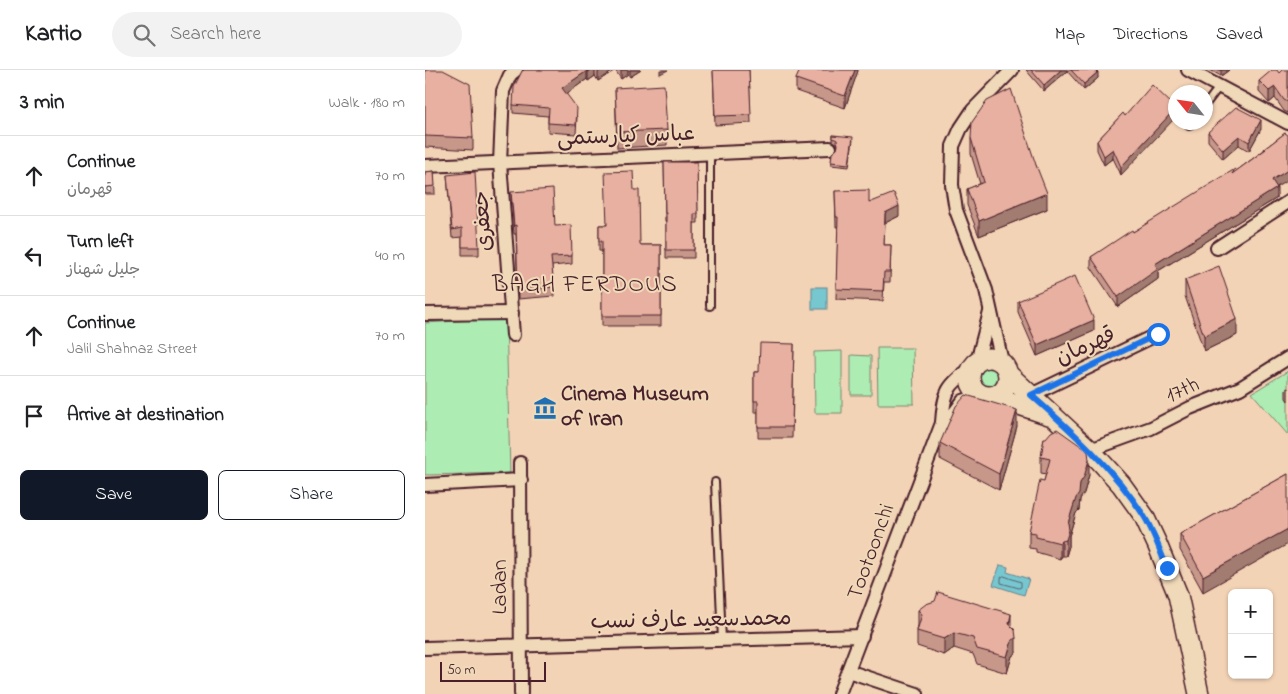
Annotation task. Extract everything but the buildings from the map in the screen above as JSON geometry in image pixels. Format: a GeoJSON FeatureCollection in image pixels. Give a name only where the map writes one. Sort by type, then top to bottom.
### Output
{"type":"FeatureCollection","features":[{"type":"Feature","properties":{"kind":"street","name":"جعفری"},"geometry":{"type":"LineString","coordinates":[[513,335],[500,162],[503,91],[510,75],[516,70]]}},
{"type":"Feature","properties":{"kind":"street"},"geometry":{"type":"LineString","coordinates":[[942,423],[955,412],[963,401],[1003,391],[1009,381],[986,290],[957,210],[952,185],[953,146],[961,128],[973,110],[1012,70]]}},
{"type":"Feature","properties":{"kind":"street"},"geometry":{"type":"LineString","coordinates":[[1188,70],[1288,123]]}},
{"type":"Feature","properties":{"kind":"street","name":"عباس کیارستمی"},"geometry":{"type":"LineString","coordinates":[[425,166],[830,148]]}},
{"type":"Feature","properties":{"kind":"street"},"geometry":{"type":"LineString","coordinates":[[1217,248],[1288,202]]}},
{"type":"Feature","properties":{"kind":"street"},"geometry":{"type":"LineString","coordinates":[[991,309],[975,365],[970,374],[972,386],[987,396],[1056,417]]}},
{"type":"Feature","properties":{"kind":"street"},"geometry":{"type":"LineString","coordinates":[[425,314],[512,313]]}},
{"type":"Feature","properties":{"kind":"street","name":"قهرمان"},"geometry":{"type":"LineString","coordinates":[[1031,395],[1158,334]]}},
{"type":"Feature","properties":{"kind":"street"},"geometry":{"type":"LineString","coordinates":[[942,423],[943,405],[947,391],[955,379],[987,358],[992,358],[1005,368],[1090,450],[1121,484],[1144,516],[1157,544],[1178,595],[1199,694]]}},
{"type":"Feature","properties":{"kind":"street","name":"17th"},"geometry":{"type":"LineString","coordinates":[[1090,450],[1151,428],[1190,408],[1240,388],[1288,358]]}},
{"type":"Feature","properties":{"kind":"street","name":"Tootoonchi"},"geometry":{"type":"LineString","coordinates":[[839,694],[942,423]]}},
{"type":"Feature","properties":{"kind":"street","name":"Ladan"},"geometry":{"type":"LineString","coordinates":[[520,463],[521,694]]}},
{"type":"Feature","properties":{"kind":"street"},"geometry":{"type":"LineString","coordinates":[[425,485],[521,480]]}},
{"type":"Feature","properties":{"kind":"street","name":"محمدسعید عارف نسب"},"geometry":{"type":"LineString","coordinates":[[425,648],[862,636]]}},
{"type":"Feature","properties":{"kind":"street"},"geometry":{"type":"LineString","coordinates":[[848,671],[917,694]]}},
{"type":"Feature","properties":{"kind":"lane"},"geometry":{"type":"LineString","coordinates":[[1213,94],[1219,86]]}},
{"type":"Feature","properties":{"kind":"lane"},"geometry":{"type":"LineString","coordinates":[[709,306],[710,153]]}},
{"type":"Feature","properties":{"kind":"lane"},"geometry":{"type":"LineString","coordinates":[[715,482],[722,641]]}},
{"type":"Feature","properties":{"kind":"green space"},"geometry":{"type":"Polygon","coordinates":[[[506,318],[510,473],[425,475],[425,323],[506,318]]]}},
{"type":"Feature","properties":{"kind":"green space"},"geometry":{"type":"Polygon","coordinates":[[[877,348],[913,348],[914,404],[878,404],[877,348]]]}},
{"type":"Feature","properties":{"kind":"green space"},"geometry":{"type":"Polygon","coordinates":[[[842,351],[842,413],[815,413],[814,352],[842,351]]]}},
{"type":"Feature","properties":{"kind":"green space"},"geometry":{"type":"Polygon","coordinates":[[[851,355],[871,356],[871,395],[851,395],[851,355]]]}},
{"type":"Feature","properties":{"kind":"green space"},"geometry":{"type":"Polygon","coordinates":[[[990,361],[1001,366],[1006,377],[1001,388],[990,393],[979,388],[974,377],[979,366],[990,361]]]}},
{"type":"Feature","properties":{"kind":"green space"},"geometry":{"type":"Polygon","coordinates":[[[1288,371],[1288,435],[1252,393],[1288,371]]]}},
{"type":"Feature","properties":{"kind":"water"},"geometry":{"type":"Polygon","coordinates":[[[812,287],[827,287],[827,309],[812,309],[812,287]]]}},
{"type":"Feature","properties":{"kind":"water"},"geometry":{"type":"Polygon","coordinates":[[[1000,565],[1008,567],[1007,572],[1029,579],[1024,595],[993,585],[1000,565]]]}},
{"type":"Feature","properties":{"kind":"place","name":"Cinema Museum of Iran"},"geometry":{"type":"Point","coordinates":[545,408]}},
{"type":"Feature","properties":{"kind":"district","name":"BAGH FERDOUS"},"geometry":{"type":"Point","coordinates":[585,285]}},
{"type":"Feature","properties":{"kind":"route"},"geometry":{"type":"LineString","coordinates":[[1158,334],[1031,395],[1090,450],[1121,484],[1144,516],[1167,568]]}}]}
